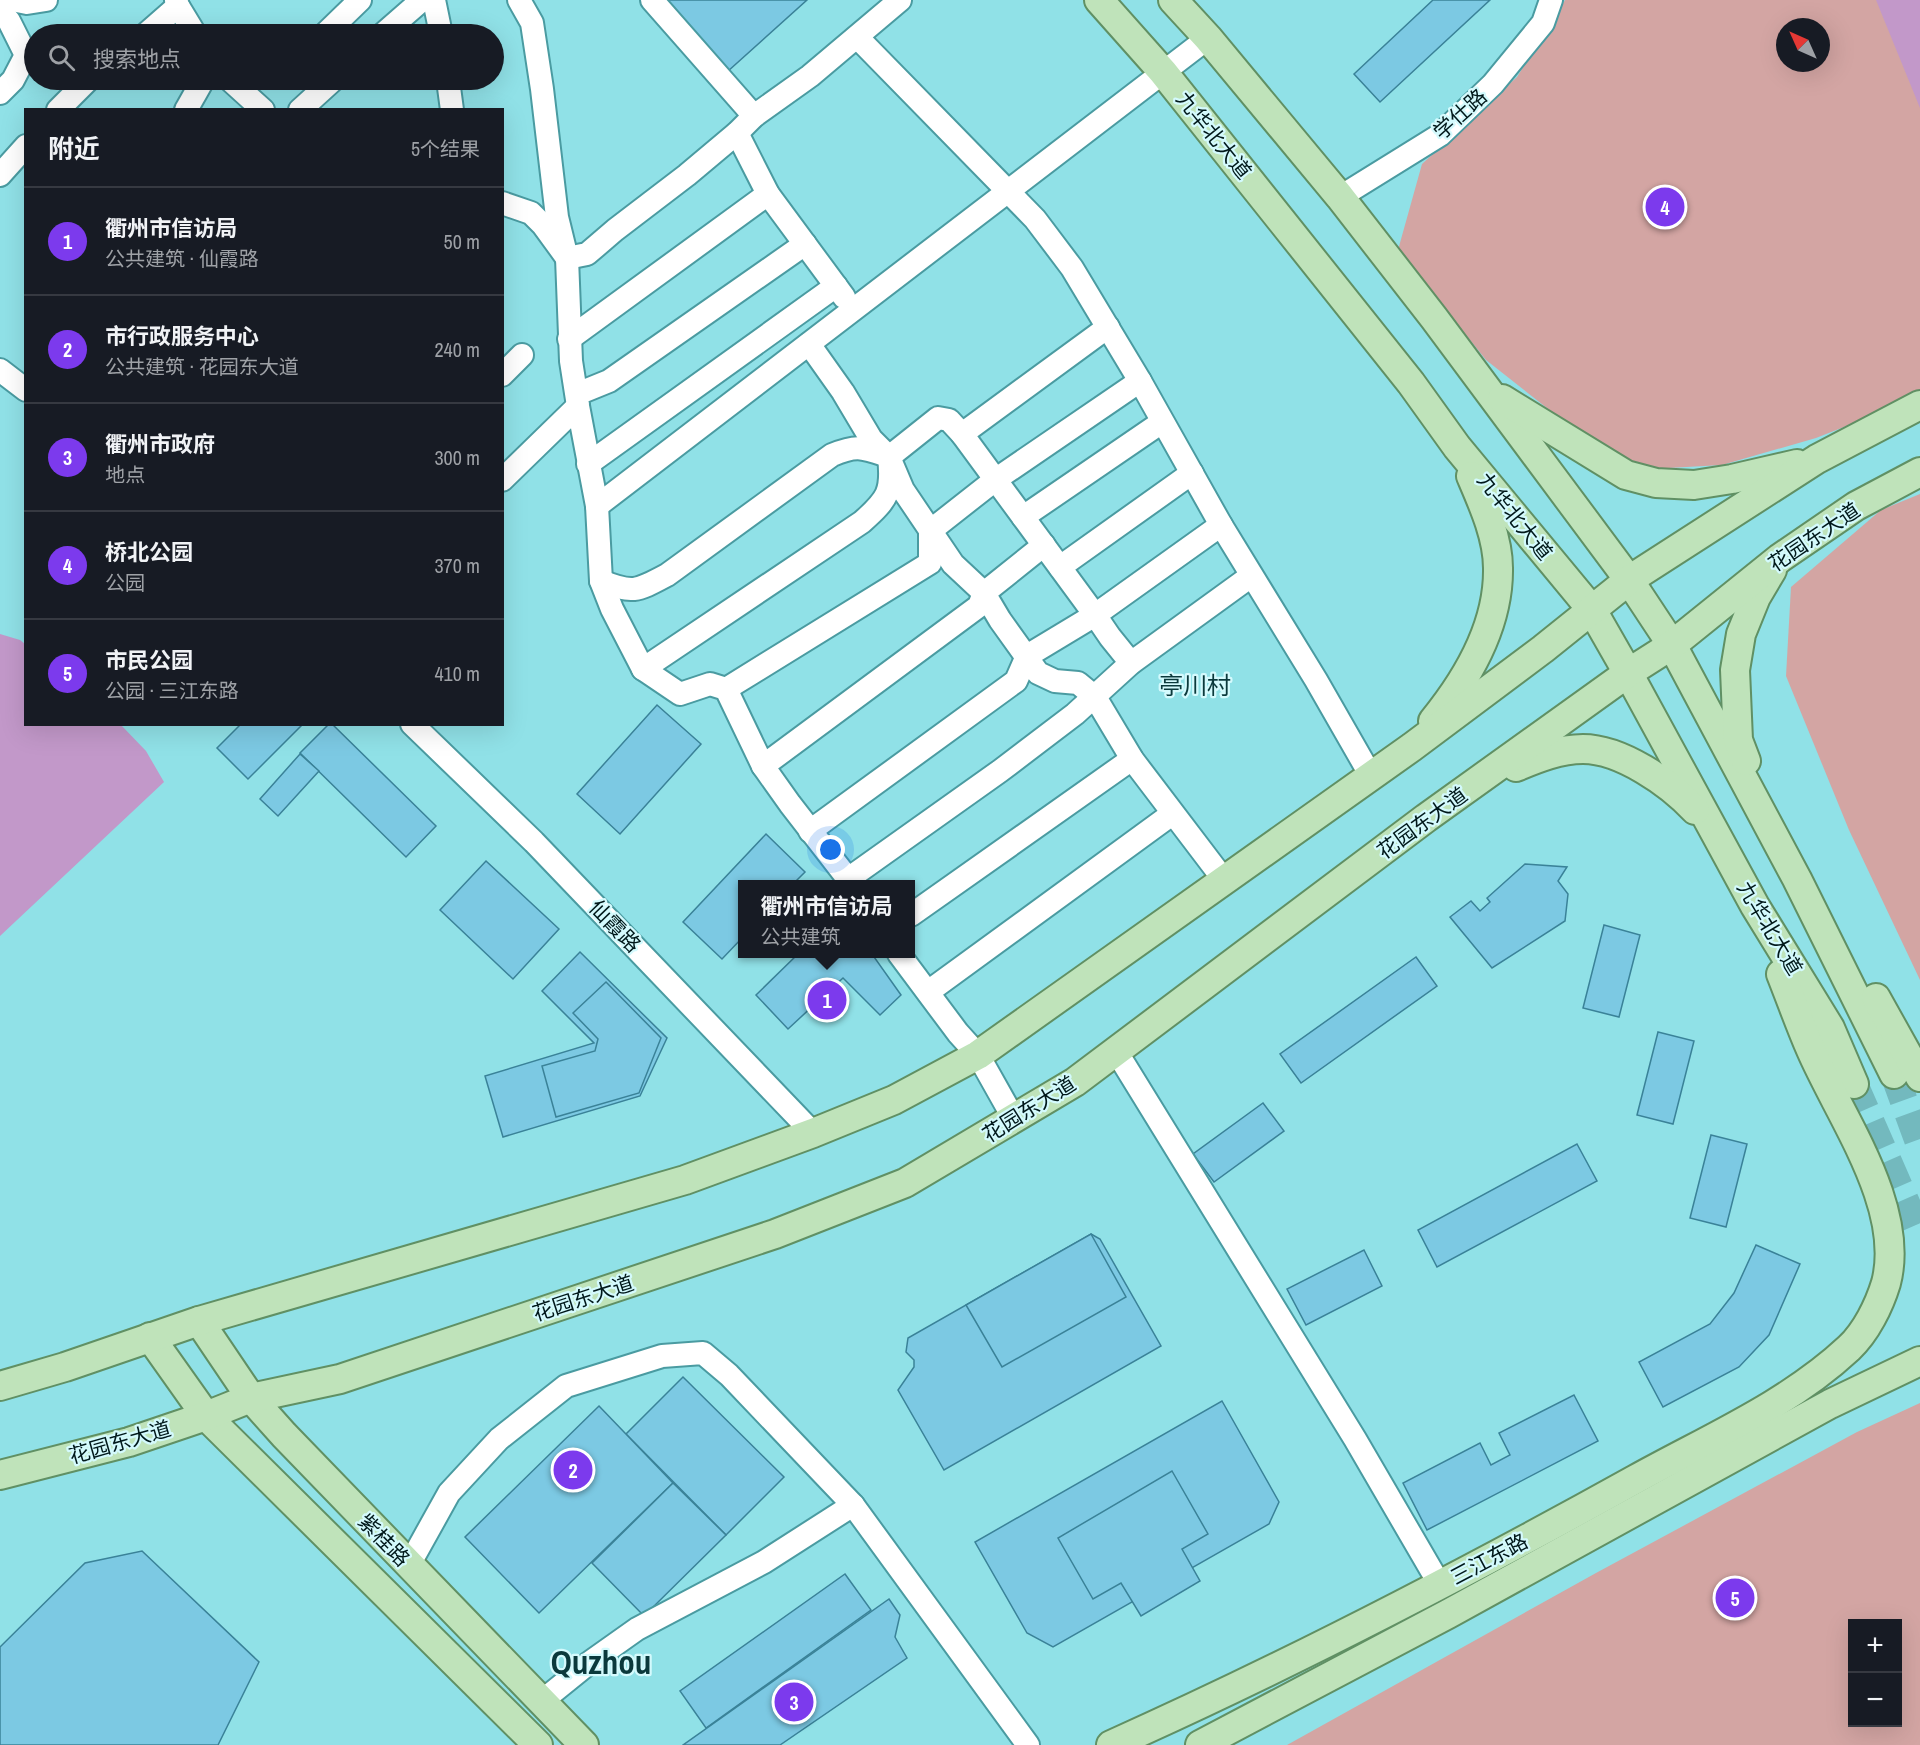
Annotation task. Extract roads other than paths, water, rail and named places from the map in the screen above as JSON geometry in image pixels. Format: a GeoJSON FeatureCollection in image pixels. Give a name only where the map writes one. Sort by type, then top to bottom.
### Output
{"type":"FeatureCollection","features":[{"type":"Feature","properties":{"kind":"main road","name":"九华北大道"},"geometry":{"type":"LineString","coordinates":[[1099,0],[1163,72],[1411,383],[1457,447],[1592,610],[1755,906],[1830,1028],[1854,1084]]}},
{"type":"Feature","properties":{"kind":"main road"},"geometry":{"type":"LineString","coordinates":[[1173,0],[1208,38],[1340,197],[1629,580],[1672,645],[1797,879],[1870,987],[1907,1076]]}},
{"type":"Feature","properties":{"kind":"main road"},"geometry":{"type":"LineString","coordinates":[[1487,389],[1626,476],[1656,483],[1694,485],[1732,479],[1816,459]]}},
{"type":"Feature","properties":{"kind":"main road"},"geometry":{"type":"LineString","coordinates":[[0,1386],[65,1367],[199,1322],[685,1180],[813,1133],[894,1100],[978,1055],[1412,747],[1629,580],[1816,459],[1920,405]]}},
{"type":"Feature","properties":{"kind":"main road"},"geometry":{"type":"LineString","coordinates":[[1412,747],[1444,707],[1469,668],[1487,632],[1496,602],[1498,567],[1494,541],[1482,501],[1457,447]]}},
{"type":"Feature","properties":{"kind":"main road","name":"花园东大道"},"geometry":{"type":"LineString","coordinates":[[0,1475],[129,1442],[251,1398],[340,1379],[775,1234],[905,1183],[1075,1082],[1426,818],[1478,783],[1628,673],[1672,645],[1780,558],[1856,506],[1920,472]]}},
{"type":"Feature","properties":{"kind":"main road"},"geometry":{"type":"LineString","coordinates":[[1779,847],[1738,740],[1735,670],[1741,634],[1756,597],[1780,558]]}},
{"type":"Feature","properties":{"kind":"main road"},"geometry":{"type":"LineString","coordinates":[[1478,783],[1545,754],[1583,749],[1610,753],[1662,782],[1687,802],[1715,832]]}},
{"type":"Feature","properties":{"kind":"main road","name":"三江东路"},"geometry":{"type":"LineString","coordinates":[[1112,1745],[1160,1724],[1440,1585],[1752,1417],[1806,1383],[1851,1347],[1872,1317],[1886,1283],[1890,1250],[1884,1213],[1864,1159],[1810,1049],[1755,906]]}},
{"type":"Feature","properties":{"kind":"main road","name":"紫桂路"},"geometry":{"type":"LineString","coordinates":[[199,1322],[251,1398],[284,1435],[584,1745]]}},
{"type":"Feature","properties":{"kind":"main road","name":"紫桂路"},"geometry":{"type":"LineString","coordinates":[[150,1337],[206,1416],[538,1745]]}},
{"type":"Feature","properties":{"kind":"main road","name":"三江东路"},"geometry":{"type":"LineString","coordinates":[[1200,1745],[1459,1608],[1830,1404],[1920,1360]]}},
{"type":"Feature","properties":{"kind":"street"},"geometry":{"type":"LineString","coordinates":[[12,0],[27,3],[46,0]]}},
{"type":"Feature","properties":{"kind":"street"},"geometry":{"type":"LineString","coordinates":[[335,24],[360,0]]}},
{"type":"Feature","properties":{"kind":"street"},"geometry":{"type":"LineString","coordinates":[[394,24],[422,0]]}},
{"type":"Feature","properties":{"kind":"street"},"geometry":{"type":"LineString","coordinates":[[434,0],[439,24]]}},
{"type":"Feature","properties":{"kind":"street"},"geometry":{"type":"LineString","coordinates":[[519,0],[532,23],[557,217],[567,258],[569,339],[577,400],[597,506],[601,581],[612,609],[643,669],[680,694],[710,684],[726,689],[763,766],[848,880]]}},
{"type":"Feature","properties":{"kind":"street"},"geometry":{"type":"LineString","coordinates":[[652,0],[754,116]]}},
{"type":"Feature","properties":{"kind":"street"},"geometry":{"type":"LineString","coordinates":[[567,258],[587,254],[738,133],[754,116],[810,76],[900,0]]}},
{"type":"Feature","properties":{"kind":"street","name":"学仕路"},"geometry":{"type":"LineString","coordinates":[[1340,197],[1440,135],[1493,84],[1543,23],[1551,0]]}},
{"type":"Feature","properties":{"kind":"street"},"geometry":{"type":"LineString","coordinates":[[156,24],[177,3],[189,24]]}},
{"type":"Feature","properties":{"kind":"street"},"geometry":{"type":"LineString","coordinates":[[0,10],[9,21],[24,51]]}},
{"type":"Feature","properties":{"kind":"street"},"geometry":{"type":"LineString","coordinates":[[857,37],[1035,219],[1072,268],[1140,381],[1251,576],[1316,680],[1371,776]]}},
{"type":"Feature","properties":{"kind":"street"},"geometry":{"type":"LineString","coordinates":[[597,506],[1208,38]]}},
{"type":"Feature","properties":{"kind":"street"},"geometry":{"type":"LineString","coordinates":[[0,93],[13,80],[24,59]]}},
{"type":"Feature","properties":{"kind":"street"},"geometry":{"type":"LineString","coordinates":[[60,108],[78,90]]}},
{"type":"Feature","properties":{"kind":"street"},"geometry":{"type":"LineString","coordinates":[[187,108],[197,90]]}},
{"type":"Feature","properties":{"kind":"street"},"geometry":{"type":"LineString","coordinates":[[241,90],[261,108]]}},
{"type":"Feature","properties":{"kind":"street"},"geometry":{"type":"LineString","coordinates":[[302,108],[322,90]]}},
{"type":"Feature","properties":{"kind":"street"},"geometry":{"type":"LineString","coordinates":[[449,90],[452,108]]}},
{"type":"Feature","properties":{"kind":"street"},"geometry":{"type":"LineString","coordinates":[[738,133],[768,194],[854,309]]}},
{"type":"Feature","properties":{"kind":"street"},"geometry":{"type":"LineString","coordinates":[[0,175],[24,148]]}},
{"type":"Feature","properties":{"kind":"street"},"geometry":{"type":"LineString","coordinates":[[569,339],[768,194]]}},
{"type":"Feature","properties":{"kind":"street"},"geometry":{"type":"LineString","coordinates":[[504,204],[531,213],[543,225],[567,258]]}},
{"type":"Feature","properties":{"kind":"street"},"geometry":{"type":"LineString","coordinates":[[504,478],[577,400],[609,381],[805,244]]}},
{"type":"Feature","properties":{"kind":"street"},"geometry":{"type":"LineString","coordinates":[[588,464],[836,286]]}},
{"type":"Feature","properties":{"kind":"street"},"geometry":{"type":"LineString","coordinates":[[962,434],[1108,327]]}},
{"type":"Feature","properties":{"kind":"street"},"geometry":{"type":"LineString","coordinates":[[809,344],[843,392],[871,439],[889,457],[903,490],[953,564],[984,593],[1000,620],[1038,673],[1055,681],[1078,683],[1095,697],[1132,759],[1224,880]]}},
{"type":"Feature","properties":{"kind":"street"},"geometry":{"type":"LineString","coordinates":[[504,373],[522,355]]}},
{"type":"Feature","properties":{"kind":"street"},"geometry":{"type":"LineString","coordinates":[[930,531],[995,480],[1140,381]]}},
{"type":"Feature","properties":{"kind":"street"},"geometry":{"type":"LineString","coordinates":[[889,457],[938,418],[949,420],[962,434],[1110,638],[1131,663]]}},
{"type":"Feature","properties":{"kind":"street"},"geometry":{"type":"LineString","coordinates":[[1023,517],[1162,422]]}},
{"type":"Feature","properties":{"kind":"street"},"geometry":{"type":"LineString","coordinates":[[601,581],[622,590],[639,589],[667,575],[832,455],[845,449],[861,447],[889,457]]}},
{"type":"Feature","properties":{"kind":"street"},"geometry":{"type":"LineString","coordinates":[[643,669],[862,522],[878,508],[891,486],[889,457]]}},
{"type":"Feature","properties":{"kind":"street"},"geometry":{"type":"LineString","coordinates":[[1060,567],[1192,473]]}},
{"type":"Feature","properties":{"kind":"street"},"geometry":{"type":"LineString","coordinates":[[810,831],[1016,681],[1027,656],[1095,615],[1221,525]]}},
{"type":"Feature","properties":{"kind":"street"},"geometry":{"type":"LineString","coordinates":[[726,689],[930,563],[930,531]]}},
{"type":"Feature","properties":{"kind":"street"},"geometry":{"type":"LineString","coordinates":[[763,766],[980,606],[984,593],[1044,545]]}},
{"type":"Feature","properties":{"kind":"street"},"geometry":{"type":"LineString","coordinates":[[853,880],[1075,714],[1131,663],[1251,576]]}},
{"type":"Feature","properties":{"kind":"street","name":"仙霞路"},"geometry":{"type":"LineString","coordinates":[[414,726],[534,842],[813,1133]]}},
{"type":"Feature","properties":{"kind":"street"},"geometry":{"type":"LineString","coordinates":[[915,912],[1132,759]]}},
{"type":"Feature","properties":{"kind":"street"},"geometry":{"type":"LineString","coordinates":[[928,992],[1172,814]]}},
{"type":"Feature","properties":{"kind":"street"},"geometry":{"type":"LineString","coordinates":[[902,958],[958,1033],[978,1055],[1014,1119]]}},
{"type":"Feature","properties":{"kind":"street"},"geometry":{"type":"LineString","coordinates":[[1116,1051],[1355,1439],[1440,1585]]}},
{"type":"Feature","properties":{"kind":"street"},"geometry":{"type":"LineString","coordinates":[[409,1565],[449,1493],[499,1439],[566,1386],[662,1356],[703,1353],[729,1376],[853,1506],[1028,1745]]}},
{"type":"Feature","properties":{"kind":"street"},"geometry":{"type":"LineString","coordinates":[[542,1701],[637,1629],[764,1562],[853,1506]]}},
{"type":"Feature","properties":{"kind":"tunnel"},"geometry":{"type":"LineString","coordinates":[[1894,1074],[1920,1145]]}},
{"type":"Feature","properties":{"kind":"tunnel"},"geometry":{"type":"LineString","coordinates":[[1854,1084],[1920,1235]]}},
{"type":"Feature","properties":{"kind":"place","name":"桥北公园"},"geometry":{"type":"Point","coordinates":[1665,207]}},
{"type":"Feature","properties":{"kind":"place","name":"衢州市信访局"},"geometry":{"type":"Point","coordinates":[827,1000]}},
{"type":"Feature","properties":{"kind":"place","name":"市行政服务中心"},"geometry":{"type":"Point","coordinates":[573,1470]}},
{"type":"Feature","properties":{"kind":"place","name":"市民公园"},"geometry":{"type":"Point","coordinates":[1735,1598]}},
{"type":"Feature","properties":{"kind":"place","name":"衢州市政府"},"geometry":{"type":"Point","coordinates":[794,1702]}},
{"type":"Feature","properties":{"kind":"district","name":"亭川村"},"geometry":{"type":"Point","coordinates":[1195,685]}},
{"type":"Feature","properties":{"kind":"district","name":"Quzhou"},"geometry":{"type":"Point","coordinates":[601,1662]}}]}
